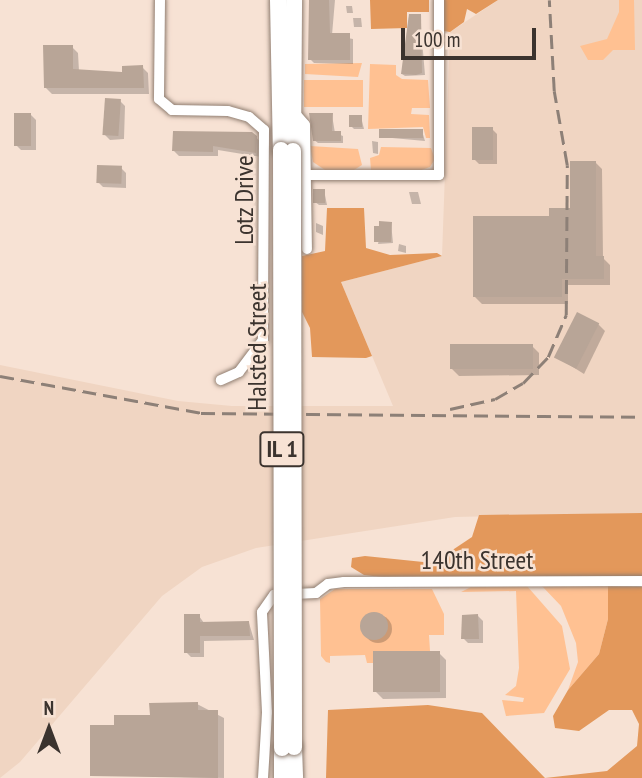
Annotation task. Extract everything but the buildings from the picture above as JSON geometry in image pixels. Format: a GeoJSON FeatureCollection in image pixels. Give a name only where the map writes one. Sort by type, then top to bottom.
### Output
{"type":"FeatureCollection","features":[{"type":"Feature","properties":{"kind":"main road","name":"Halsted Street"},"geometry":{"type":"LineString","coordinates":[[278,0],[287,150],[288,748],[282,778]]}},
{"type":"Feature","properties":{"kind":"main road","name":"Halsted Street"},"geometry":{"type":"LineString","coordinates":[[287,150],[293,110],[294,0]]}},
{"type":"Feature","properties":{"kind":"main road","name":"Halsted Street"},"geometry":{"type":"LineString","coordinates":[[288,748],[295,778]]}},
{"type":"Feature","properties":{"kind":"street","name":"Lotz Drive"},"geometry":{"type":"LineString","coordinates":[[160,0],[159,99],[172,110],[228,111],[249,117],[264,130],[263,340],[239,372],[222,380]]}},
{"type":"Feature","properties":{"kind":"street"},"geometry":{"type":"LineString","coordinates":[[306,175],[439,175],[439,0]]}},
{"type":"Feature","properties":{"kind":"street","name":"Halsted Street"},"geometry":{"type":"LineString","coordinates":[[293,110],[305,125],[307,249]]}},
{"type":"Feature","properties":{"kind":"street","name":"140th Street"},"geometry":{"type":"LineString","coordinates":[[263,778],[267,712],[264,605],[274,595],[316,593],[328,584],[344,582],[642,581]]}},
{"type":"Feature","properties":{"kind":"shaded area"},"geometry":{"type":"Polygon","coordinates":[[[370,0],[429,0],[429,12],[407,12],[407,28],[371,29],[370,0]]]}},
{"type":"Feature","properties":{"kind":"shaded area"},"geometry":{"type":"Polygon","coordinates":[[[443,0],[498,0],[476,14],[467,9],[464,22],[450,32],[443,31],[443,0]]]}},
{"type":"Feature","properties":{"kind":"shaded area"},"geometry":{"type":"Polygon","coordinates":[[[498,0],[642,0],[642,513],[455,517],[256,548],[202,567],[162,596],[20,762],[0,778],[0,365],[178,401],[232,406],[393,406],[341,282],[442,256],[450,32],[498,0]]]}},
{"type":"Feature","properties":{"kind":"shaded area"},"geometry":{"type":"Polygon","coordinates":[[[619,0],[634,0],[635,50],[613,50],[603,60],[588,60],[580,46],[607,39],[619,12],[619,0]]]}},
{"type":"Feature","properties":{"kind":"shaded area"},"geometry":{"type":"Polygon","coordinates":[[[362,63],[358,77],[305,74],[305,64],[362,63]]]}},
{"type":"Feature","properties":{"kind":"shaded area"},"geometry":{"type":"Polygon","coordinates":[[[370,64],[396,65],[396,75],[402,79],[428,80],[430,108],[412,108],[411,114],[429,115],[430,138],[426,138],[423,127],[368,129],[370,64]]]}},
{"type":"Feature","properties":{"kind":"shaded area"},"geometry":{"type":"Polygon","coordinates":[[[304,80],[363,80],[363,107],[304,107],[304,80]]]}},
{"type":"Feature","properties":{"kind":"shaded area"},"geometry":{"type":"Polygon","coordinates":[[[310,146],[358,149],[362,165],[354,170],[325,170],[313,162],[310,146]]]}},
{"type":"Feature","properties":{"kind":"shaded area"},"geometry":{"type":"Polygon","coordinates":[[[381,147],[431,148],[435,159],[430,167],[416,172],[371,170],[370,158],[379,155],[381,147]]]}},
{"type":"Feature","properties":{"kind":"shaded area"},"geometry":{"type":"Polygon","coordinates":[[[327,208],[364,208],[366,248],[390,255],[437,253],[442,256],[341,282],[372,356],[366,358],[312,357],[310,328],[302,312],[302,256],[325,251],[327,208]]]}},
{"type":"Feature","properties":{"kind":"shaded area"},"geometry":{"type":"Polygon","coordinates":[[[642,513],[642,576],[399,579],[364,575],[351,567],[352,558],[365,556],[433,563],[472,537],[479,515],[642,513]]]}},
{"type":"Feature","properties":{"kind":"shaded area"},"geometry":{"type":"Polygon","coordinates":[[[527,586],[562,626],[570,669],[544,713],[506,716],[502,700],[523,702],[524,698],[505,695],[516,686],[519,668],[516,591],[461,592],[471,587],[527,586]]]}},
{"type":"Feature","properties":{"kind":"shaded area"},"geometry":{"type":"Polygon","coordinates":[[[542,586],[608,586],[608,619],[599,654],[568,690],[578,662],[576,643],[561,606],[542,586]]]}},
{"type":"Feature","properties":{"kind":"shaded area"},"geometry":{"type":"Polygon","coordinates":[[[608,586],[642,587],[642,778],[545,778],[607,771],[637,746],[639,724],[632,710],[609,710],[579,731],[555,728],[553,716],[568,690],[599,654],[608,619],[608,586]]]}},
{"type":"Feature","properties":{"kind":"shaded area"},"geometry":{"type":"Polygon","coordinates":[[[335,589],[432,589],[444,614],[444,635],[429,635],[430,651],[374,652],[374,663],[367,663],[365,655],[330,656],[330,663],[326,662],[321,656],[320,599],[335,589]]]}},
{"type":"Feature","properties":{"kind":"shaded area"},"geometry":{"type":"Polygon","coordinates":[[[428,705],[482,713],[545,778],[326,778],[328,710],[428,705]]]}},
{"type":"Feature","properties":{"kind":"railway"},"geometry":{"type":"LineString","coordinates":[[450,409],[495,399],[523,383],[548,357],[566,315],[567,165],[554,91],[549,0]]}},
{"type":"Feature","properties":{"kind":"railway"},"geometry":{"type":"LineString","coordinates":[[0,376],[201,413],[642,417]]}}]}
